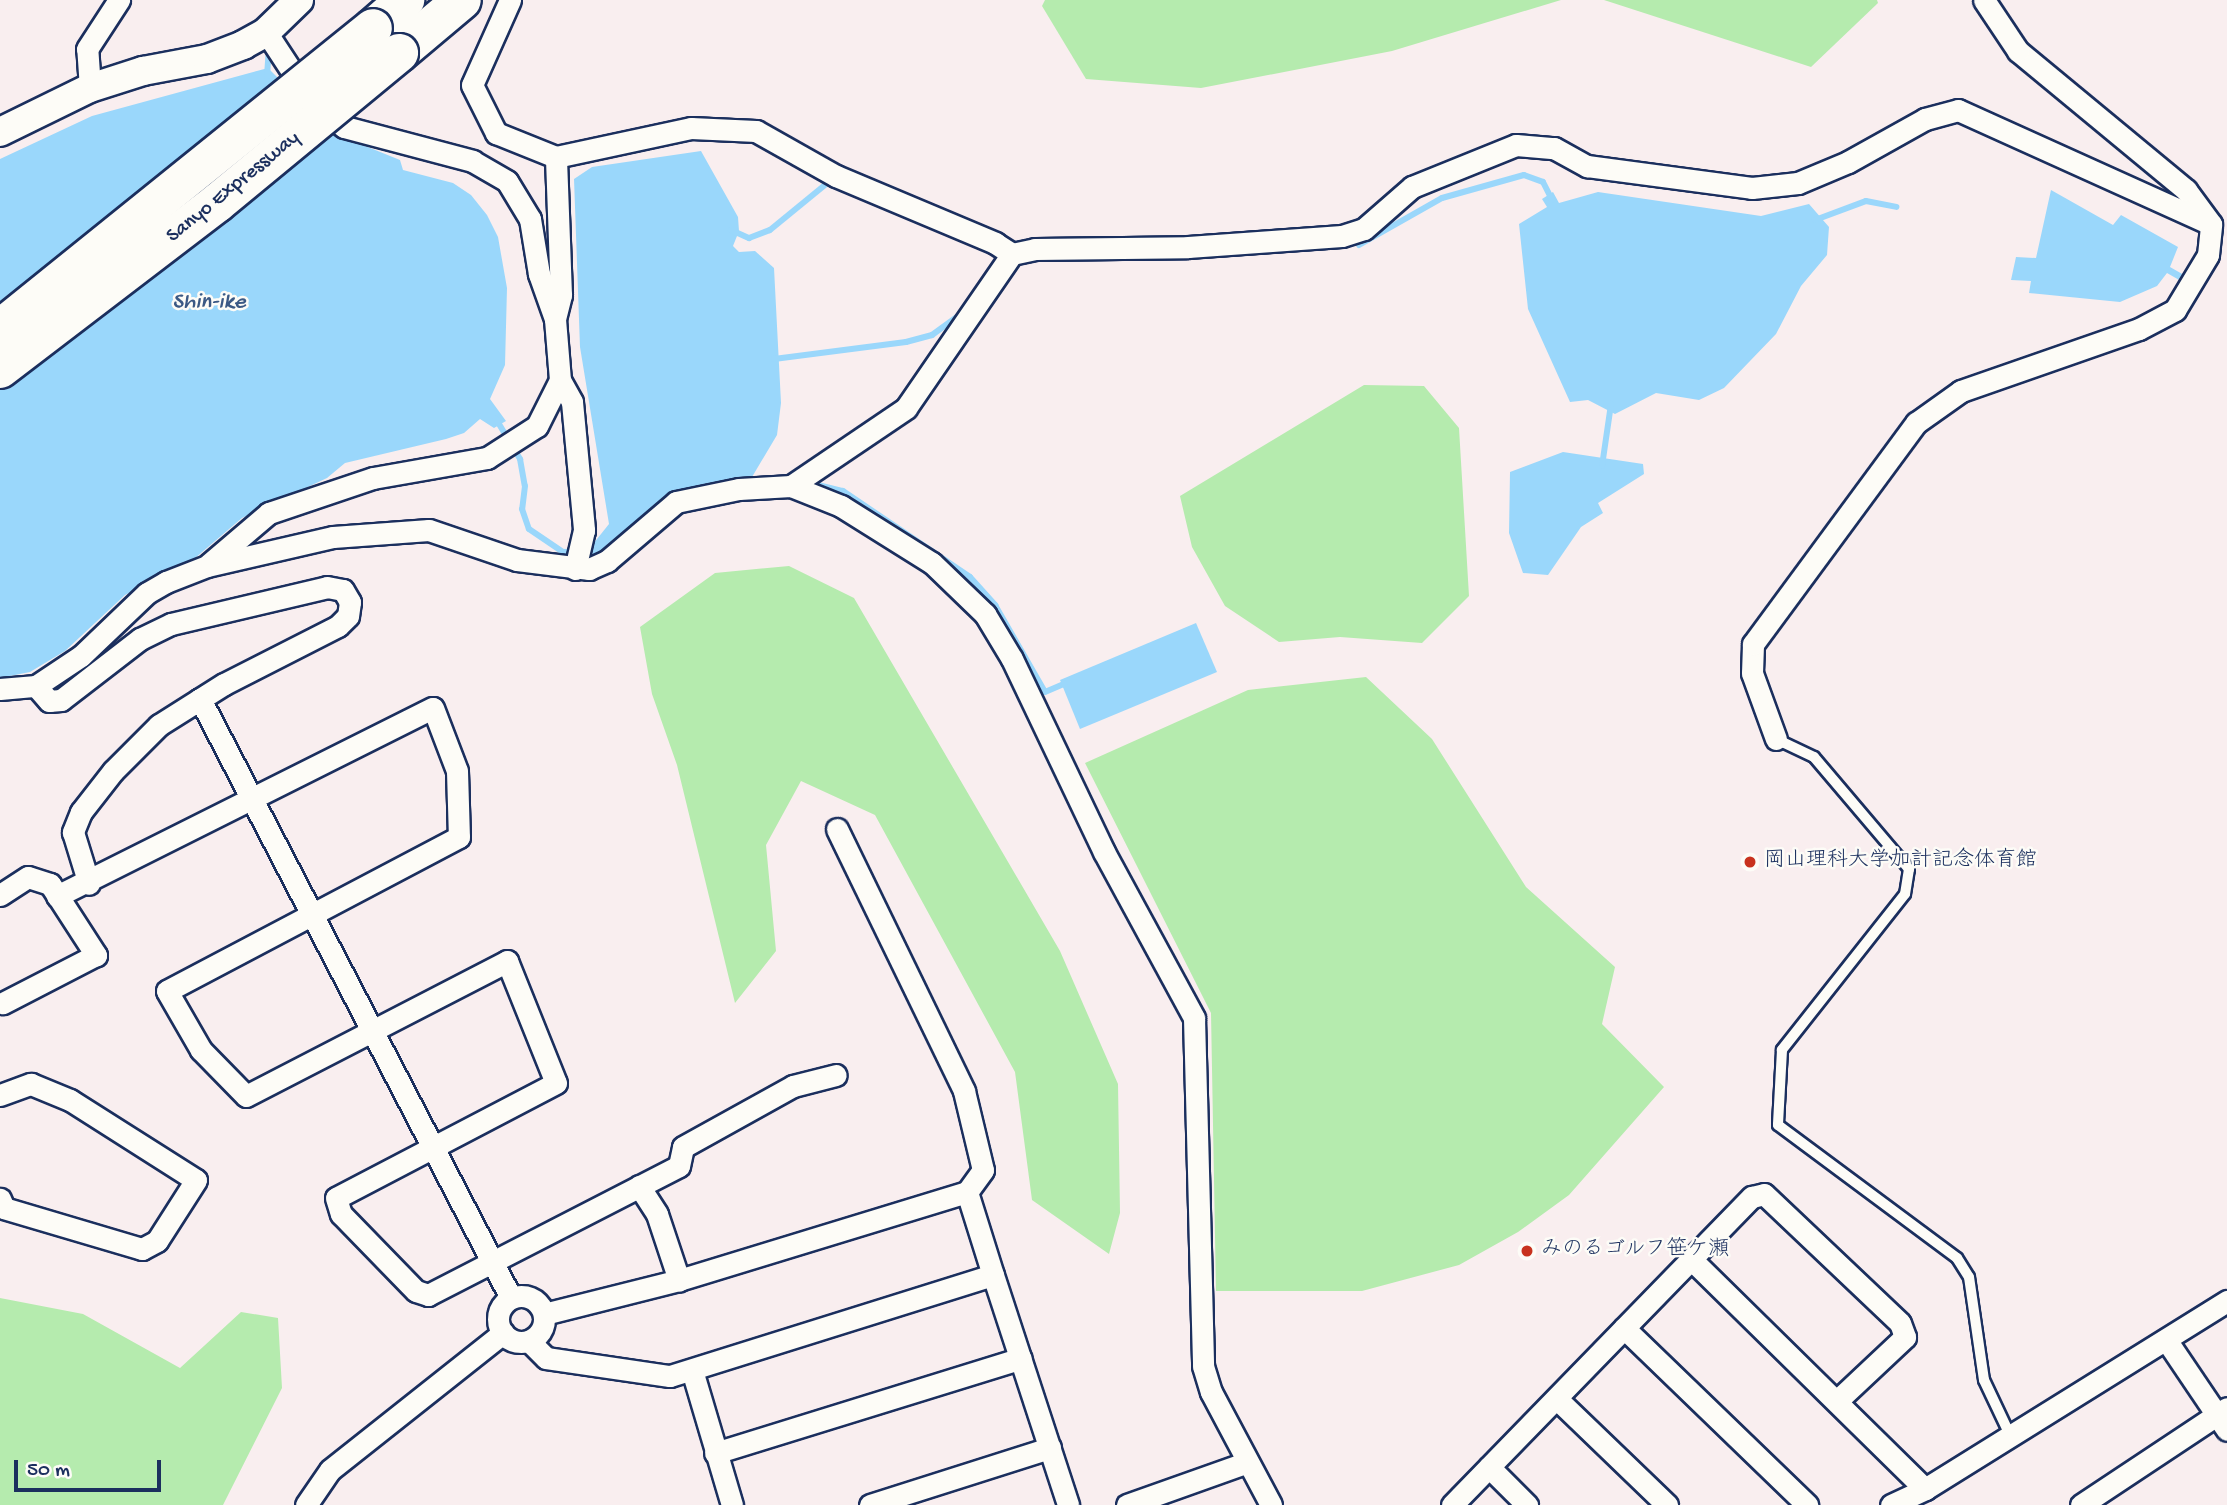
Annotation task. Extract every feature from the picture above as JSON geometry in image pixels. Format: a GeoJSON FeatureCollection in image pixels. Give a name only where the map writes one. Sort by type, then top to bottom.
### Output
{"type":"FeatureCollection","features":[{"type":"Feature","properties":{"kind":"highway","name":"Sanyo Expressway"},"geometry":{"type":"LineString","coordinates":[[0,369],[217,203],[386,41],[405,0]]}},
{"type":"Feature","properties":{"kind":"highway","name":"Sanyo Expressway"},"geometry":{"type":"LineString","coordinates":[[0,330],[217,158],[386,41],[462,0]]}},
{"type":"Feature","properties":{"kind":"street"},"geometry":{"type":"LineString","coordinates":[[90,88],[87,49],[119,0]]}},
{"type":"Feature","properties":{"kind":"street"},"geometry":{"type":"LineString","coordinates":[[510,0],[472,85],[496,133],[556,157],[691,128],[756,131],[836,176],[995,243],[1012,254]]}},
{"type":"Feature","properties":{"kind":"street"},"geometry":{"type":"LineString","coordinates":[[1776,739],[1752,673],[1753,644],[1916,423],[1961,391],[2139,329],[2175,310],[2208,255],[2211,224],[2186,190],[2018,51],[1984,0]]}},
{"type":"Feature","properties":{"kind":"street"},"geometry":{"type":"LineString","coordinates":[[0,132],[90,88],[143,71],[206,59],[266,32],[292,4]]}},
{"type":"Feature","properties":{"kind":"street"},"geometry":{"type":"LineString","coordinates":[[266,32],[312,102],[344,127],[473,161],[507,181],[530,219],[538,274],[555,319],[560,380],[572,402],[584,530],[577,558]]}},
{"type":"Feature","properties":{"kind":"street"},"geometry":{"type":"LineString","coordinates":[[791,486],[906,408],[1012,254],[1035,249],[1188,247],[1342,236],[1364,229],[1412,187],[1516,145],[1554,148],[1587,166],[1752,188],[1798,183],[1848,162],[1925,119],[1958,110],[2211,224]]}},
{"type":"Feature","properties":{"kind":"street"},"geometry":{"type":"LineString","coordinates":[[555,319],[561,295],[556,157]]}},
{"type":"Feature","properties":{"kind":"street"},"geometry":{"type":"LineString","coordinates":[[207,566],[269,513],[373,478],[487,458],[537,426],[560,380]]}},
{"type":"Feature","properties":{"kind":"street"},"geometry":{"type":"LineString","coordinates":[[0,690],[36,686],[81,656],[147,593],[207,566],[333,537],[429,530],[517,559],[577,558],[589,569],[607,561],[636,532],[676,502],[739,489],[791,486],[841,506],[932,564],[985,614],[1012,659],[1104,852],[1195,1018],[1203,1366],[1211,1392],[1271,1505]]}},
{"type":"Feature","properties":{"kind":"street"},"geometry":{"type":"LineString","coordinates":[[36,686],[48,701],[61,700],[140,639],[171,624],[327,587],[343,590],[350,602],[348,616],[338,626],[200,699],[159,725],[113,771],[81,812],[73,832],[89,884]]}},
{"type":"Feature","properties":{"kind":"street"},"geometry":{"type":"LineString","coordinates":[[200,699],[511,1298]]}},
{"type":"Feature","properties":{"kind":"street"},"geometry":{"type":"LineString","coordinates":[[57,896],[89,884],[433,708],[457,771],[459,837],[167,991],[201,1049],[246,1096],[507,961],[556,1083],[336,1198],[341,1214],[416,1291],[428,1295],[679,1166],[683,1147],[793,1086],[836,1075]]}},
{"type":"Feature","properties":{"kind":"street"},"geometry":{"type":"LineString","coordinates":[[544,1314],[679,1280],[967,1192],[983,1170],[964,1091],[837,829]]}},
{"type":"Feature","properties":{"kind":"street"},"geometry":{"type":"LineString","coordinates":[[0,895],[28,877],[50,884],[96,955],[3,1003]]}},
{"type":"Feature","properties":{"kind":"street"},"geometry":{"type":"LineString","coordinates":[[0,1095],[31,1084],[70,1100],[195,1180],[157,1241],[142,1249],[4,1208],[0,1199]]}},
{"type":"Feature","properties":{"kind":"street"},"geometry":{"type":"LineString","coordinates":[[639,1186],[657,1214],[679,1280]]}},
{"type":"Feature","properties":{"kind":"street"},"geometry":{"type":"LineString","coordinates":[[967,1192],[1068,1505]]}},
{"type":"Feature","properties":{"kind":"street"},"geometry":{"type":"LineString","coordinates":[[1452,1505],[1752,1197],[1764,1194],[1900,1323],[1905,1337],[1838,1400]]}},
{"type":"Feature","properties":{"kind":"street"},"geometry":{"type":"LineString","coordinates":[[1692,1260],[1838,1400],[1925,1489]]}},
{"type":"Feature","properties":{"kind":"street"},"geometry":{"type":"LineString","coordinates":[[529,1341],[546,1358],[670,1376],[993,1275]]}},
{"type":"Feature","properties":{"kind":"street"},"geometry":{"type":"LineString","coordinates":[[511,1298],[532,1298],[544,1314],[540,1333],[529,1341],[515,1341],[503,1333],[499,1314],[511,1298]]}},
{"type":"Feature","properties":{"kind":"street"},"geometry":{"type":"LineString","coordinates":[[1891,1505],[1925,1489],[2167,1341],[2227,1301]]}},
{"type":"Feature","properties":{"kind":"street"},"geometry":{"type":"LineString","coordinates":[[1625,1328],[1807,1505]]}},
{"type":"Feature","properties":{"kind":"street"},"geometry":{"type":"LineString","coordinates":[[306,1505],[330,1470],[503,1333]]}},
{"type":"Feature","properties":{"kind":"street"},"geometry":{"type":"LineString","coordinates":[[2081,1505],[2224,1418],[2167,1341]]}},
{"type":"Feature","properties":{"kind":"street"},"geometry":{"type":"LineString","coordinates":[[715,1453],[1021,1358]]}},
{"type":"Feature","properties":{"kind":"street"},"geometry":{"type":"LineString","coordinates":[[692,1370],[732,1505]]}},
{"type":"Feature","properties":{"kind":"street"},"geometry":{"type":"LineString","coordinates":[[1557,1399],[1667,1505]]}},
{"type":"Feature","properties":{"kind":"street"},"geometry":{"type":"LineString","coordinates":[[870,1505],[1050,1448]]}},
{"type":"Feature","properties":{"kind":"street"},"geometry":{"type":"LineString","coordinates":[[1127,1505],[1248,1462]]}},
{"type":"Feature","properties":{"kind":"street"},"geometry":{"type":"LineString","coordinates":[[1489,1467],[1527,1505]]}},
{"type":"Feature","properties":{"kind":"lane"},"geometry":{"type":"LineString","coordinates":[[1776,739],[1814,757],[1909,869],[1905,894],[1782,1051],[1778,1125],[1957,1258],[1969,1277],[1984,1380],[2010,1435]]}},
{"type":"Feature","properties":{"kind":"green space"},"geometry":{"type":"Polygon","coordinates":[[[1045,0],[1561,0],[1392,51],[1201,88],[1086,79],[1042,6],[1045,0]]]}},
{"type":"Feature","properties":{"kind":"green space"},"geometry":{"type":"Polygon","coordinates":[[[1604,0],[1877,0],[1878,3],[1811,67],[1604,0]]]}},
{"type":"Feature","properties":{"kind":"green space"},"geometry":{"type":"Polygon","coordinates":[[[1364,385],[1424,386],[1459,428],[1469,596],[1422,643],[1340,637],[1279,642],[1225,606],[1192,547],[1180,496],[1364,385]]]}},
{"type":"Feature","properties":{"kind":"green space"},"geometry":{"type":"Polygon","coordinates":[[[789,566],[854,598],[1060,951],[1118,1084],[1120,1213],[1109,1254],[1032,1200],[1015,1072],[875,815],[801,781],[766,845],[776,951],[735,1003],[677,765],[652,694],[640,627],[715,573],[789,566]]]}},
{"type":"Feature","properties":{"kind":"green space","name":"みのるゴルフ笹ケ瀬"},"geometry":{"type":"Polygon","coordinates":[[[1366,677],[1432,739],[1526,887],[1615,967],[1602,1024],[1664,1087],[1569,1195],[1518,1232],[1459,1265],[1362,1291],[1216,1291],[1211,1013],[1085,763],[1248,690],[1366,677]]]}},
{"type":"Feature","properties":{"kind":"green space"},"geometry":{"type":"Polygon","coordinates":[[[0,1298],[83,1314],[180,1368],[241,1312],[278,1318],[282,1388],[223,1505],[0,1505],[0,1298]]]}},
{"type":"Feature","properties":{"kind":"water","name":"Shin-ike"},"geometry":{"type":"Polygon","coordinates":[[[268,68],[333,133],[400,160],[403,170],[453,183],[471,195],[487,215],[498,237],[507,288],[505,365],[490,399],[506,421],[494,428],[480,419],[464,433],[446,439],[345,463],[327,478],[242,518],[194,559],[125,595],[65,651],[30,672],[0,678],[0,159],[92,116],[268,68]]]}},
{"type":"Feature","properties":{"kind":"water"},"geometry":{"type":"Polygon","coordinates":[[[701,151],[738,217],[739,231],[733,246],[739,252],[755,251],[774,268],[781,403],[777,435],[752,477],[671,497],[640,517],[593,562],[589,549],[609,524],[580,347],[574,179],[592,167],[701,151]]]}},
{"type":"Feature","properties":{"kind":"water"},"geometry":{"type":"Polygon","coordinates":[[[2051,190],[2113,225],[2121,215],[2178,247],[2170,267],[2184,275],[2181,281],[2167,273],[2157,286],[2120,302],[2029,293],[2031,281],[2011,280],[2016,257],[2036,258],[2051,190]]]}},
{"type":"Feature","properties":{"kind":"water"},"geometry":{"type":"Polygon","coordinates":[[[1553,192],[1559,203],[1598,192],[1761,216],[1809,204],[1829,227],[1827,255],[1801,286],[1776,334],[1724,388],[1699,400],[1656,393],[1615,414],[1588,400],[1570,402],[1528,309],[1519,224],[1547,207],[1542,199],[1553,192]]]}},
{"type":"Feature","properties":{"kind":"water"},"geometry":{"type":"Polygon","coordinates":[[[1563,452],[1643,464],[1644,474],[1598,503],[1603,513],[1581,527],[1548,575],[1523,573],[1509,533],[1510,472],[1563,452]]]}},
{"type":"Feature","properties":{"kind":"water"},"geometry":{"type":"Polygon","coordinates":[[[1196,623],[1217,672],[1080,729],[1060,680],[1196,623]]]}},
{"type":"Feature","properties":{"kind":"waterway"},"geometry":{"type":"LineString","coordinates":[[267,76],[269,50]]}},
{"type":"Feature","properties":{"kind":"waterway"},"geometry":{"type":"LineString","coordinates":[[1359,245],[1442,198],[1524,175],[1543,182],[1552,200]]}},
{"type":"Feature","properties":{"kind":"waterway"},"geometry":{"type":"LineString","coordinates":[[731,230],[749,238],[770,230],[825,185]]}},
{"type":"Feature","properties":{"kind":"waterway"},"geometry":{"type":"LineString","coordinates":[[1815,220],[1866,201],[1896,207]]}},
{"type":"Feature","properties":{"kind":"waterway"},"geometry":{"type":"LineString","coordinates":[[774,359],[906,342],[932,335],[958,316]]}},
{"type":"Feature","properties":{"kind":"waterway"},"geometry":{"type":"LineString","coordinates":[[1602,466],[1611,404]]}},
{"type":"Feature","properties":{"kind":"waterway"},"geometry":{"type":"LineString","coordinates":[[496,419],[520,459],[525,486],[522,509],[529,529],[563,552],[598,551]]}},
{"type":"Feature","properties":{"kind":"waterway"},"geometry":{"type":"LineString","coordinates":[[814,484],[843,491],[970,577],[995,605],[1045,692],[1064,684]]}},
{"type":"Feature","properties":{"kind":"place","name":"岡山理科大学加計記念体育館"},"geometry":{"type":"Point","coordinates":[1750,862]}},
{"type":"Feature","properties":{"kind":"place","name":"みのるゴルフ笹ケ瀬"},"geometry":{"type":"Point","coordinates":[1527,1251]}}]}
